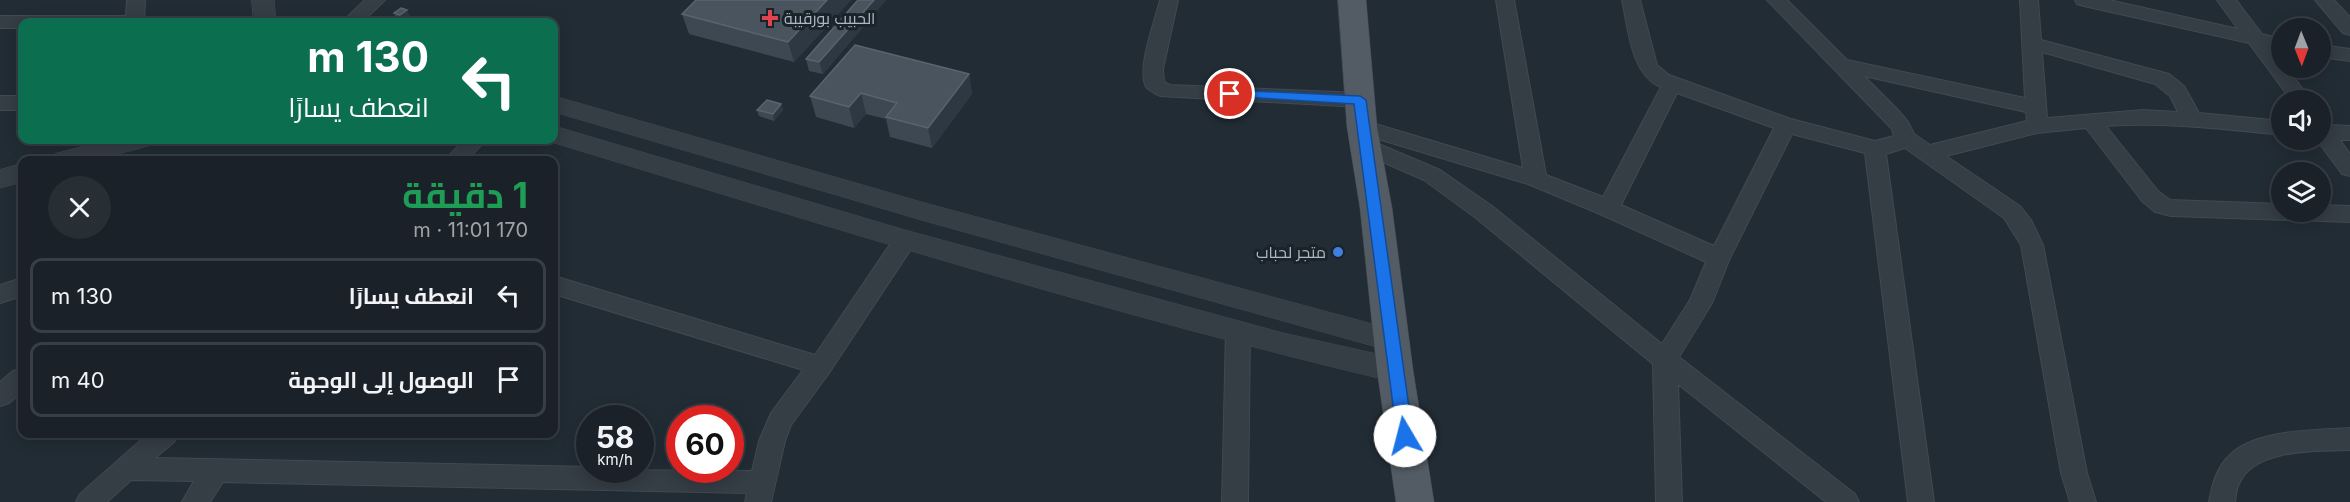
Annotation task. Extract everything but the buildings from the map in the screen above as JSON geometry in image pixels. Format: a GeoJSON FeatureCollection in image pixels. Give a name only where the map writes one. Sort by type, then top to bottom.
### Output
{"type":"FeatureCollection","features":[{"type":"Feature","properties":{"kind":"main road"},"geometry":{"type":"LineString","coordinates":[[1352,0],[1363,125],[1415,502]]}},
{"type":"Feature","properties":{"kind":"street"},"geometry":{"type":"LineString","coordinates":[[135,18],[136,0]]}},
{"type":"Feature","properties":{"kind":"street"},"geometry":{"type":"LineString","coordinates":[[356,18],[376,0]]}},
{"type":"Feature","properties":{"kind":"street"},"geometry":{"type":"LineString","coordinates":[[1169,0],[1153,69],[1155,85],[1159,88],[1363,125],[1536,179],[1608,208],[1719,258]]}},
{"type":"Feature","properties":{"kind":"street"},"geometry":{"type":"LineString","coordinates":[[1505,0],[1536,179]]}},
{"type":"Feature","properties":{"kind":"street"},"geometry":{"type":"LineString","coordinates":[[1631,0],[1648,68],[1652,74],[1672,84],[1786,124],[1875,148],[1896,146],[1905,138]]}},
{"type":"Feature","properties":{"kind":"street"},"geometry":{"type":"LineString","coordinates":[[1776,0],[1890,114],[1901,127],[1905,138],[2012,212],[2023,226],[2032,245],[2074,473],[2083,502]]}},
{"type":"Feature","properties":{"kind":"street"},"geometry":{"type":"LineString","coordinates":[[2029,0],[2036,117]]}},
{"type":"Feature","properties":{"kind":"street"},"geometry":{"type":"LineString","coordinates":[[2084,0],[2121,5],[2271,43]]}},
{"type":"Feature","properties":{"kind":"street"},"geometry":{"type":"LineString","coordinates":[[2226,0],[2294,90]]}},
{"type":"Feature","properties":{"kind":"street"},"geometry":{"type":"LineString","coordinates":[[2324,0],[2350,29]]}},
{"type":"Feature","properties":{"kind":"street"},"geometry":{"type":"LineString","coordinates":[[0,22],[18,22]]}},
{"type":"Feature","properties":{"kind":"street"},"geometry":{"type":"LineString","coordinates":[[2031,43],[2162,79],[2181,93],[2191,119]]}},
{"type":"Feature","properties":{"kind":"street"},"geometry":{"type":"LineString","coordinates":[[2331,52],[2350,55]]}},
{"type":"Feature","properties":{"kind":"street"},"geometry":{"type":"LineString","coordinates":[[1841,64],[2036,117],[2091,121],[2143,117],[2191,119],[2271,127]]}},
{"type":"Feature","properties":{"kind":"street"},"geometry":{"type":"LineString","coordinates":[[1608,208],[1672,84]]}},
{"type":"Feature","properties":{"kind":"street"},"geometry":{"type":"LineString","coordinates":[[0,103],[18,103]]}},
{"type":"Feature","properties":{"kind":"street"},"geometry":{"type":"LineString","coordinates":[[558,105],[925,212],[1393,355]]}},
{"type":"Feature","properties":{"kind":"street"},"geometry":{"type":"LineString","coordinates":[[1927,153],[2036,117]]}},
{"type":"Feature","properties":{"kind":"street"},"geometry":{"type":"LineString","coordinates":[[2091,121],[2150,196],[2163,206],[2350,214]]}},
{"type":"Feature","properties":{"kind":"street"},"geometry":{"type":"LineString","coordinates":[[1669,502],[1665,360],[1700,303],[1719,258],[1786,124]]}},
{"type":"Feature","properties":{"kind":"street"},"geometry":{"type":"LineString","coordinates":[[1363,125],[1399,159],[1432,175],[1484,212],[1665,360],[1846,502]]}},
{"type":"Feature","properties":{"kind":"street"},"geometry":{"type":"LineString","coordinates":[[2331,131],[2350,133]]}},
{"type":"Feature","properties":{"kind":"street"},"geometry":{"type":"LineString","coordinates":[[558,135],[906,240],[1238,331],[1393,355]]}},
{"type":"Feature","properties":{"kind":"street"},"geometry":{"type":"LineString","coordinates":[[2331,143],[2350,169]]}},
{"type":"Feature","properties":{"kind":"street"},"geometry":{"type":"LineString","coordinates":[[79,156],[124,144]]}},
{"type":"Feature","properties":{"kind":"street"},"geometry":{"type":"LineString","coordinates":[[459,156],[472,144]]}},
{"type":"Feature","properties":{"kind":"street"},"geometry":{"type":"LineString","coordinates":[[1875,148],[1921,502]]}},
{"type":"Feature","properties":{"kind":"street"},"geometry":{"type":"LineString","coordinates":[[0,179],[18,174]]}},
{"type":"Feature","properties":{"kind":"street"},"geometry":{"type":"LineString","coordinates":[[126,469],[761,492],[772,441],[780,420],[820,366],[906,240]]}},
{"type":"Feature","properties":{"kind":"street"},"geometry":{"type":"LineString","coordinates":[[558,286],[820,366]]}},
{"type":"Feature","properties":{"kind":"street"},"geometry":{"type":"LineString","coordinates":[[0,294],[18,288]]}},
{"type":"Feature","properties":{"kind":"street"},"geometry":{"type":"LineString","coordinates":[[1235,502],[1238,331]]}},
{"type":"Feature","properties":{"kind":"street"},"geometry":{"type":"LineString","coordinates":[[0,396],[18,381]]}},
{"type":"Feature","properties":{"kind":"street"},"geometry":{"type":"LineString","coordinates":[[89,502],[161,438]]}},
{"type":"Feature","properties":{"kind":"street"},"geometry":{"type":"LineString","coordinates":[[2222,502],[2223,486],[2234,468],[2249,455],[2288,442],[2350,439]]}},
{"type":"Feature","properties":{"kind":"street"},"geometry":{"type":"LineString","coordinates":[[195,502],[216,471]]}},
{"type":"Feature","properties":{"kind":"place","name":"الحبيب بورقيبة"},"geometry":{"type":"Point","coordinates":[770,18]}},
{"type":"Feature","properties":{"kind":"place","name":"متجر لحباب"},"geometry":{"type":"Point","coordinates":[1338,252]}},
{"type":"Feature","properties":{"kind":"route"},"geometry":{"type":"LineString","coordinates":[[1230,94],[1360,100],[1405,436]]}}]}
